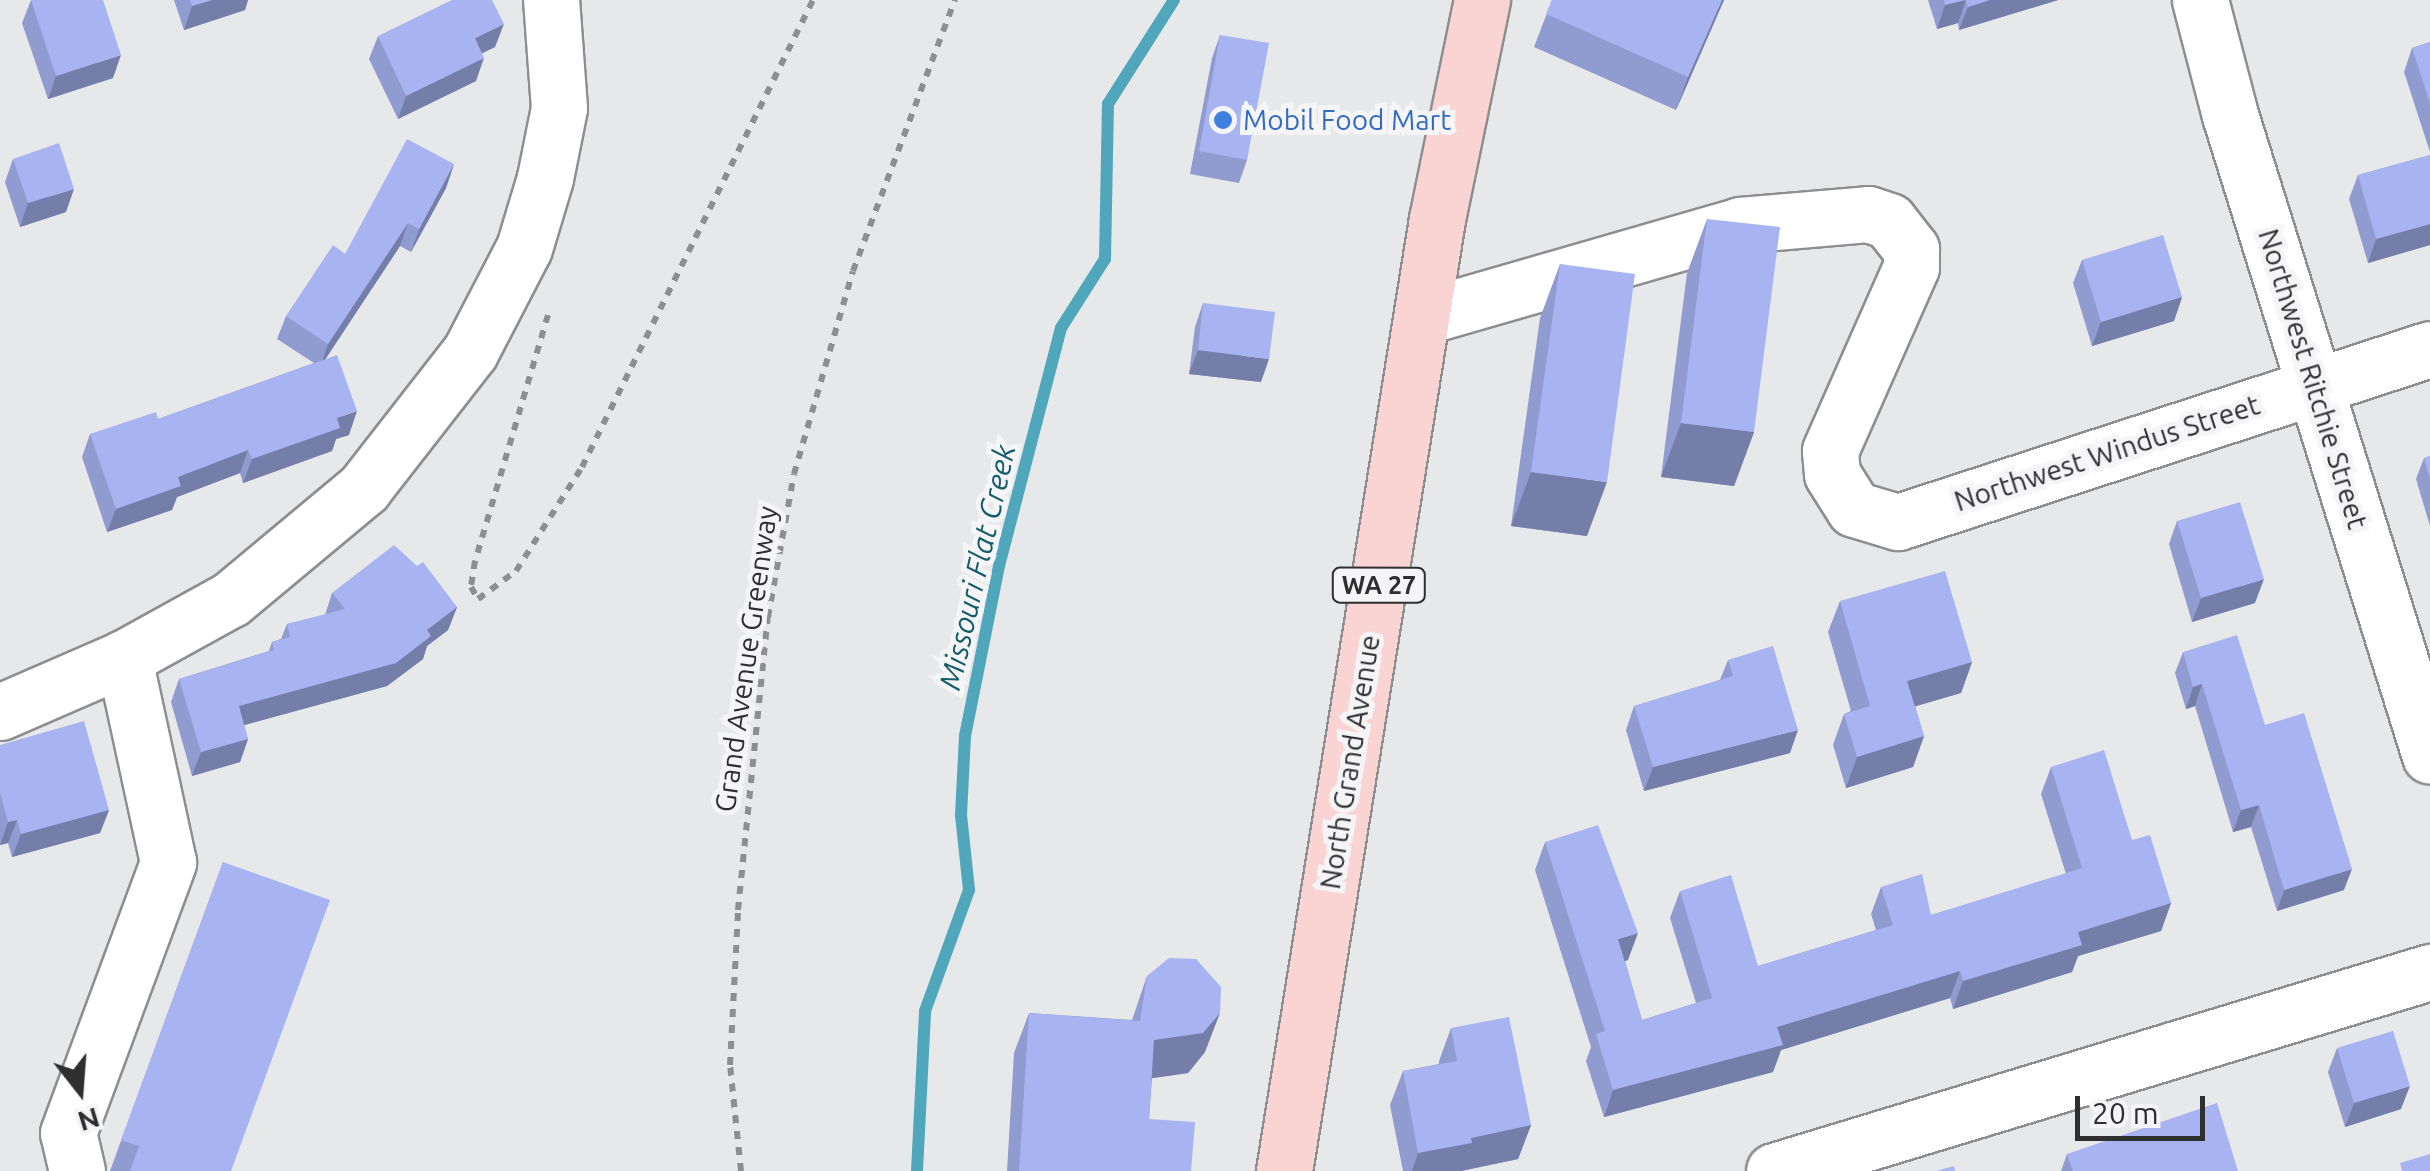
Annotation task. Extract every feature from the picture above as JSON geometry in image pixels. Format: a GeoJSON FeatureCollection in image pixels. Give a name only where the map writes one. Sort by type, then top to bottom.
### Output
{"type":"FeatureCollection","features":[{"type":"Feature","properties":{"kind":"main road","name":"North Grand Avenue"},"geometry":{"type":"LineString","coordinates":[[1284,1171],[1422,317],[1482,0]]}},
{"type":"Feature","properties":{"kind":"street"},"geometry":{"type":"LineString","coordinates":[[0,712],[124,658],[231,599],[364,488],[470,352],[524,248],[559,108],[551,0]]}},
{"type":"Feature","properties":{"kind":"street","name":"Northwest Ritchie Street"},"geometry":{"type":"LineString","coordinates":[[2200,0],[2230,115],[2430,756]]}},
{"type":"Feature","properties":{"kind":"street","name":"Northwest Windus Street"},"geometry":{"type":"LineString","coordinates":[[1422,317],[1740,225],[1868,214],[1888,222],[1911,250],[1911,267],[1830,452],[1832,474],[1854,510],[1898,522],[2430,348]]}},
{"type":"Feature","properties":{"kind":"street"},"geometry":{"type":"LineString","coordinates":[[77,1171],[68,1132],[168,862],[124,658]]}},
{"type":"Feature","properties":{"kind":"street"},"geometry":{"type":"LineString","coordinates":[[1774,1171],[2430,972]]}},
{"type":"Feature","properties":{"kind":"path"},"geometry":{"type":"LineString","coordinates":[[524,248],[550,301],[544,346],[474,560],[471,587],[478,599],[516,570],[582,467],[814,0]]}},
{"type":"Feature","properties":{"kind":"path","name":"Grand Avenue Greenway"},"geometry":{"type":"LineString","coordinates":[[741,1171],[730,1065],[768,617],[794,474],[853,272],[956,0]]}},
{"type":"Feature","properties":{"kind":"building"},"geometry":{"type":"Polygon","coordinates":[[[31,0],[103,0],[121,55],[56,76],[31,0]]]}},
{"type":"Feature","properties":{"kind":"building"},"geometry":{"type":"Polygon","coordinates":[[[190,0],[212,0],[192,6],[190,0]]]}},
{"type":"Feature","properties":{"kind":"building"},"geometry":{"type":"Polygon","coordinates":[[[452,0],[492,0],[504,24],[475,38],[484,58],[406,96],[378,36],[452,0]]]}},
{"type":"Feature","properties":{"kind":"building"},"geometry":{"type":"Polygon","coordinates":[[[1552,0],[1722,0],[1688,77],[1546,14],[1552,0]]]}},
{"type":"Feature","properties":{"kind":"building"},"geometry":{"type":"Polygon","coordinates":[[[1966,0],[1990,0],[1968,7],[1966,0]]]}},
{"type":"Feature","properties":{"kind":"building"},"geometry":{"type":"Polygon","coordinates":[[[1220,35],[1269,43],[1247,160],[1199,151],[1220,35]]]}},
{"type":"Feature","properties":{"kind":"building"},"geometry":{"type":"Polygon","coordinates":[[[2430,42],[2430,103],[2412,48],[2430,42]]]}},
{"type":"Feature","properties":{"kind":"building"},"geometry":{"type":"Polygon","coordinates":[[[407,139],[454,164],[419,229],[408,223],[328,344],[286,316],[333,245],[345,254],[407,139]]]}},
{"type":"Feature","properties":{"kind":"building"},"geometry":{"type":"Polygon","coordinates":[[[59,143],[74,189],[28,203],[13,159],[59,143]]]}},
{"type":"Feature","properties":{"kind":"building"},"geometry":{"type":"Polygon","coordinates":[[[2430,155],[2430,224],[2376,239],[2358,175],[2430,155]]]}},
{"type":"Feature","properties":{"kind":"building"},"geometry":{"type":"Polygon","coordinates":[[[1707,219],[1780,227],[1754,432],[1681,423],[1707,219]]]}},
{"type":"Feature","properties":{"kind":"building"},"geometry":{"type":"Polygon","coordinates":[[[2163,235],[2182,297],[2101,322],[2082,260],[2163,235]]]}},
{"type":"Feature","properties":{"kind":"building"},"geometry":{"type":"Polygon","coordinates":[[[1560,264],[1635,274],[1607,482],[1531,472],[1560,264]]]}},
{"type":"Feature","properties":{"kind":"building"},"geometry":{"type":"Polygon","coordinates":[[[1203,303],[1275,312],[1269,359],[1198,350],[1203,303]]]}},
{"type":"Feature","properties":{"kind":"building"},"geometry":{"type":"Polygon","coordinates":[[[337,355],[357,411],[337,418],[340,428],[252,459],[248,450],[178,477],[181,486],[116,509],[90,434],[156,412],[158,419],[337,355]]]}},
{"type":"Feature","properties":{"kind":"building"},"geometry":{"type":"Polygon","coordinates":[[[2430,456],[2430,479],[2424,458],[2430,456]]]}},
{"type":"Feature","properties":{"kind":"building"},"geometry":{"type":"Polygon","coordinates":[[[2240,502],[2264,579],[2201,598],[2177,521],[2240,502]]]}},
{"type":"Feature","properties":{"kind":"building"},"geometry":{"type":"Polygon","coordinates":[[[394,545],[417,566],[423,562],[457,607],[427,630],[431,636],[396,663],[239,706],[248,739],[201,752],[179,679],[274,650],[272,642],[290,637],[287,624],[345,609],[332,593],[394,545]]]}},
{"type":"Feature","properties":{"kind":"building"},"geometry":{"type":"Polygon","coordinates":[[[1945,571],[1972,662],[1907,681],[1924,736],[1857,757],[1844,714],[1870,706],[1840,601],[1945,571]]]}},
{"type":"Feature","properties":{"kind":"building"},"geometry":{"type":"Polygon","coordinates":[[[2237,635],[2265,725],[2304,713],[2352,869],[2284,890],[2259,805],[2241,810],[2202,684],[2193,687],[2183,652],[2237,635]]]}},
{"type":"Feature","properties":{"kind":"building"},"geometry":{"type":"Polygon","coordinates":[[[1773,646],[1798,730],[1653,767],[1634,706],[1733,676],[1728,660],[1773,646]]]}},
{"type":"Feature","properties":{"kind":"building"},"geometry":{"type":"Polygon","coordinates":[[[84,721],[109,810],[21,834],[17,820],[8,822],[0,792],[0,745],[84,721]]]}},
{"type":"Feature","properties":{"kind":"building"},"geometry":{"type":"Polygon","coordinates":[[[2104,750],[2132,840],[2150,835],[2171,903],[2078,932],[2082,945],[1963,981],[1960,971],[1777,1027],[1783,1045],[1613,1090],[1596,1034],[1605,1031],[1545,842],[1598,825],[1638,933],[1618,939],[1642,1020],[1712,998],[1680,891],[1731,875],[1758,966],[1893,925],[1881,887],[1922,874],[1931,915],[2082,868],[2051,767],[2104,750]]]}},
{"type":"Feature","properties":{"kind":"building"},"geometry":{"type":"Polygon","coordinates":[[[223,862],[330,900],[231,1171],[130,1171],[139,1146],[121,1140],[223,862]]]}},
{"type":"Feature","properties":{"kind":"building"},"geometry":{"type":"Polygon","coordinates":[[[1169,958],[1196,959],[1221,987],[1220,1013],[1203,1033],[1154,1040],[1149,1119],[1195,1122],[1191,1171],[1019,1171],[1029,1013],[1140,1021],[1147,976],[1169,958]]]}},
{"type":"Feature","properties":{"kind":"building"},"geometry":{"type":"Polygon","coordinates":[[[1509,1017],[1531,1125],[1471,1138],[1472,1143],[1418,1153],[1403,1071],[1457,1061],[1451,1028],[1509,1017]]]}},
{"type":"Feature","properties":{"kind":"building"},"geometry":{"type":"Polygon","coordinates":[[[2393,1031],[2410,1086],[2354,1103],[2337,1048],[2393,1031]]]}},
{"type":"Feature","properties":{"kind":"building"},"geometry":{"type":"Polygon","coordinates":[[[2217,1103],[2238,1171],[2073,1171],[2067,1154],[2217,1103]]]}},
{"type":"Feature","properties":{"kind":"building"},"geometry":{"type":"Polygon","coordinates":[[[2430,1154],[2430,1171],[2402,1171],[2400,1163],[2430,1154]]]}},
{"type":"Feature","properties":{"kind":"waterway","name":"Missouri Flat Creek"},"geometry":{"type":"LineString","coordinates":[[917,1171],[925,1011],[969,890],[961,815],[965,736],[999,566],[1061,328],[1105,259],[1108,104],[1174,0]]}},
{"type":"Feature","properties":{"kind":"place","name":"Mobil Food Mart"},"geometry":{"type":"Point","coordinates":[1223,120]}}]}
